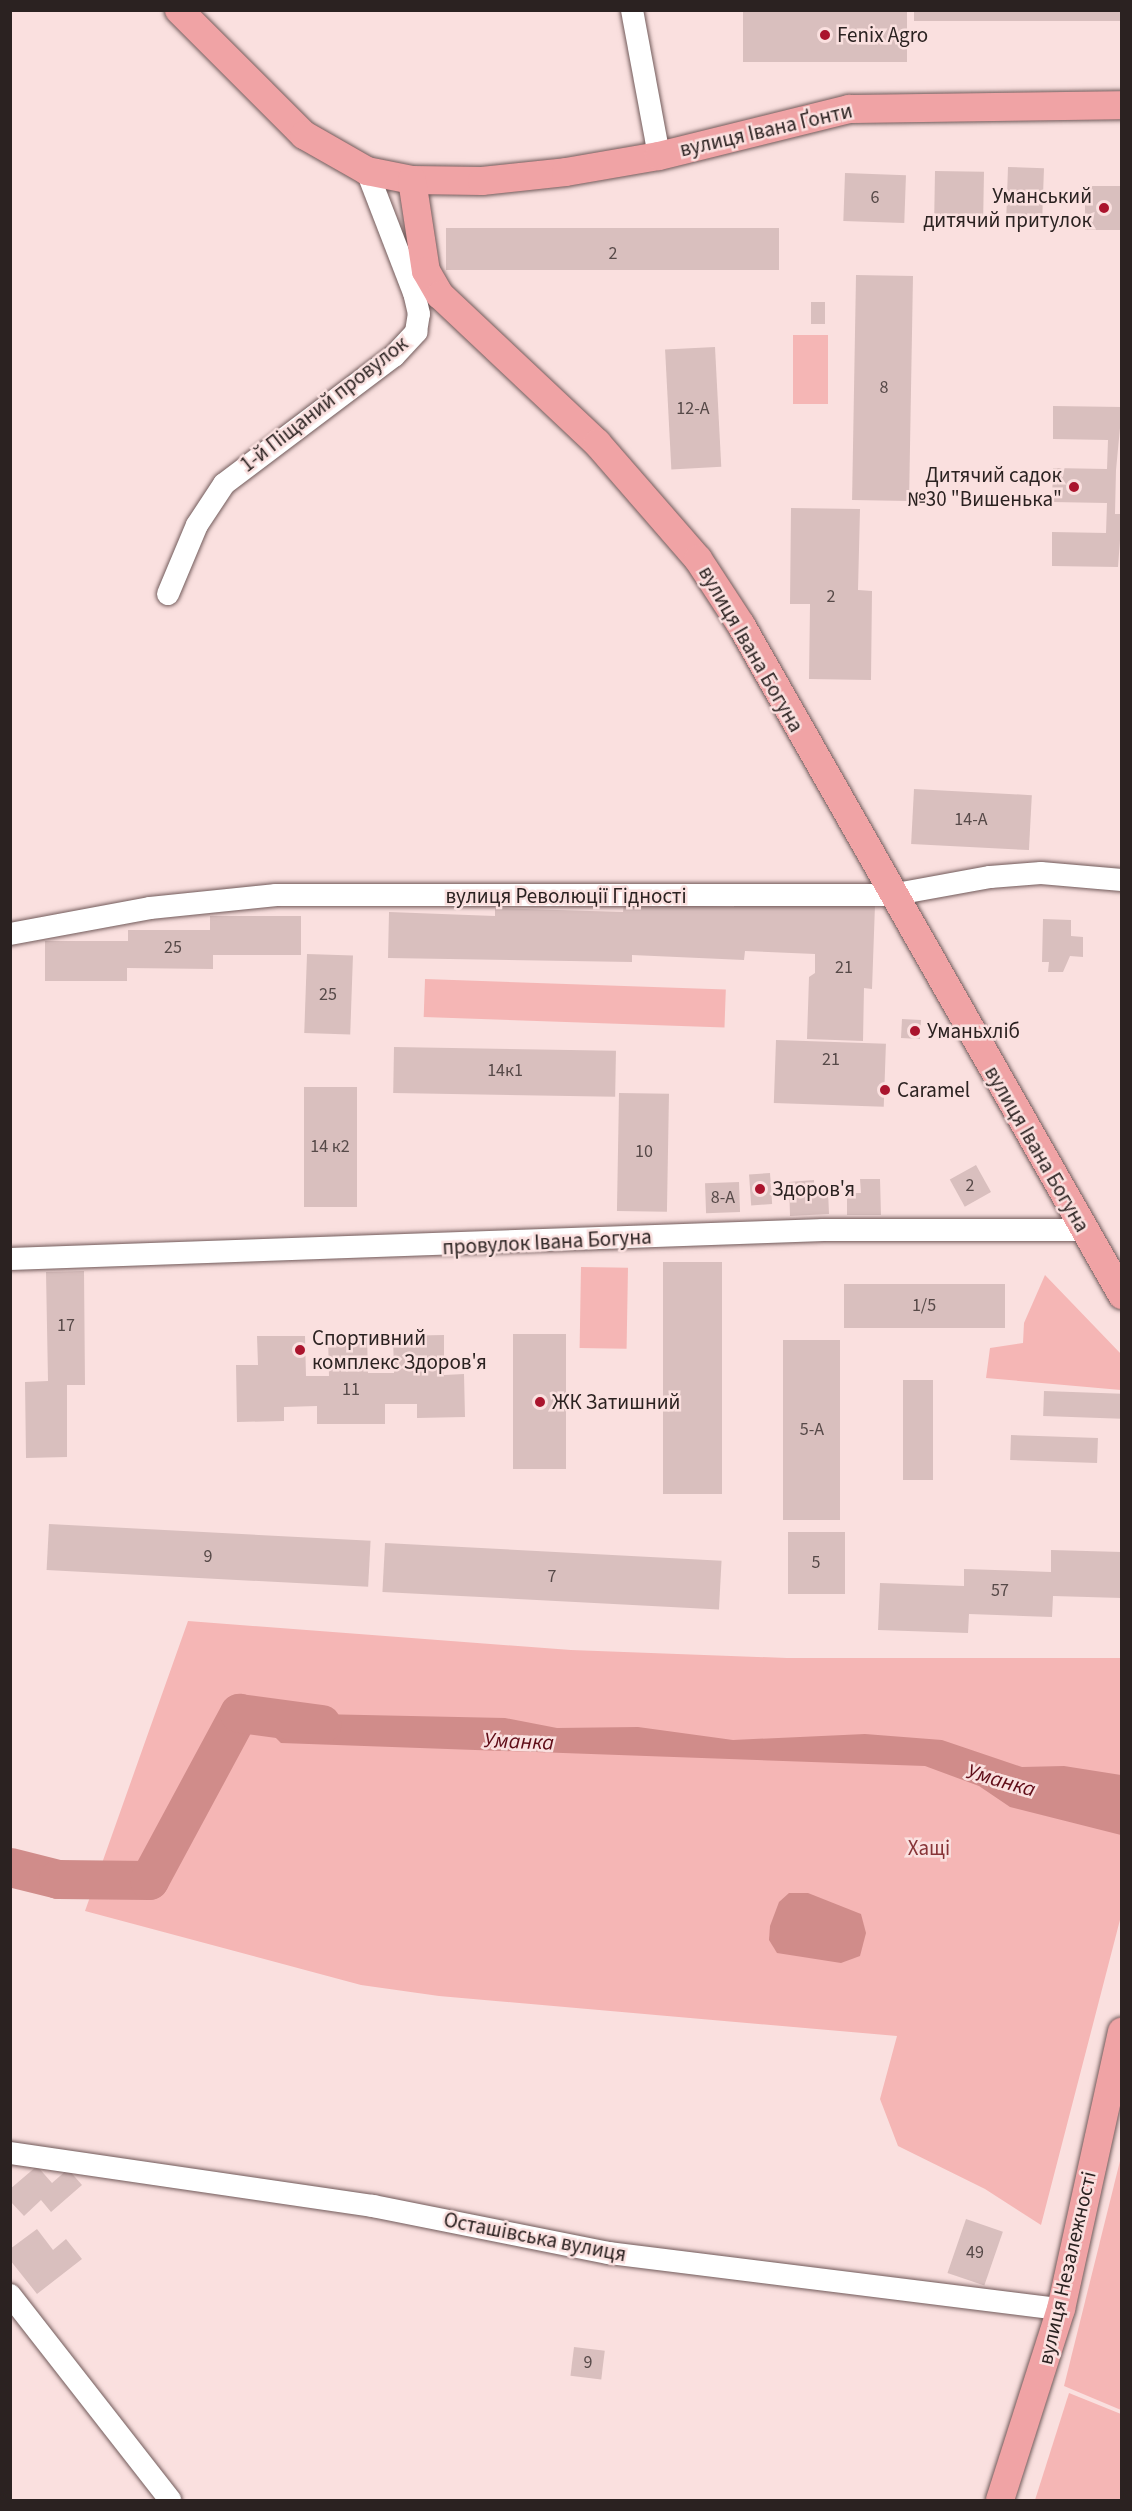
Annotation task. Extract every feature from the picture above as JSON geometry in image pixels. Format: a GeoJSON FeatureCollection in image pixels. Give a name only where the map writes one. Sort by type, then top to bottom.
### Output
{"type":"FeatureCollection","features":[{"type":"Feature","properties":{"kind":"main road"},"geometry":{"type":"LineString","coordinates":[[179,10],[304,135],[367,171],[412,180]]}},
{"type":"Feature","properties":{"kind":"main road","name":"вулиця Івана Ґонти"},"geometry":{"type":"LineString","coordinates":[[412,180],[482,181],[659,156],[849,109],[1122,105]]}},
{"type":"Feature","properties":{"kind":"main road","name":"вулиця Івана Богуна"},"geometry":{"type":"LineString","coordinates":[[412,180],[432,283],[597,443],[699,559],[741,625],[891,896],[1122,1295]]}},
{"type":"Feature","properties":{"kind":"main road","name":"вулиця Незалежності"},"geometry":{"type":"LineString","coordinates":[[1000,2500],[1061,2309],[1122,2032]]}},
{"type":"Feature","properties":{"kind":"street"},"geometry":{"type":"LineString","coordinates":[[632,10],[659,156]]}},
{"type":"Feature","properties":{"kind":"street","name":"1-й Піщаний провулок"},"geometry":{"type":"LineString","coordinates":[[168,594],[197,525],[224,484],[394,356],[416,333],[419,314],[414,293],[367,171]]}},
{"type":"Feature","properties":{"kind":"street","name":"вулиця Революції Гідності"},"geometry":{"type":"LineString","coordinates":[[10,934],[150,908],[276,895],[891,896],[990,876],[1041,873],[1122,880]]}},
{"type":"Feature","properties":{"kind":"street","name":"провулок Івана Богуна"},"geometry":{"type":"LineString","coordinates":[[10,1259],[823,1230],[1083,1230]]}},
{"type":"Feature","properties":{"kind":"street","name":"Осташівська вулиця"},"geometry":{"type":"LineString","coordinates":[[10,2153],[373,2206],[609,2253],[1061,2309]]}},
{"type":"Feature","properties":{"kind":"street"},"geometry":{"type":"LineString","coordinates":[[10,2295],[170,2500]]}},
{"type":"Feature","properties":{"kind":"green space"},"geometry":{"type":"Polygon","coordinates":[[[793,335],[828,335],[828,404],[793,404],[793,335]]]}},
{"type":"Feature","properties":{"kind":"green space"},"geometry":{"type":"Polygon","coordinates":[[[425,979],[726,990],[724,1027],[424,1017],[425,979]]]}},
{"type":"Feature","properties":{"kind":"green space"},"geometry":{"type":"Polygon","coordinates":[[[581,1267],[628,1268],[627,1349],[580,1348],[581,1267]]]}},
{"type":"Feature","properties":{"kind":"green space"},"geometry":{"type":"Polygon","coordinates":[[[1045,1275],[1121,1354],[1121,1390],[986,1378],[990,1348],[1023,1343],[1024,1323],[1045,1275]]]}},
{"type":"Feature","properties":{"kind":"green space","name":"Хащі"},"geometry":{"type":"Polygon","coordinates":[[[188,1621],[571,1650],[787,1658],[1121,1658],[1121,1916],[1041,2225],[985,2189],[898,2146],[880,2099],[897,2036],[439,1996],[361,1985],[85,1911],[188,1621]]]}},
{"type":"Feature","properties":{"kind":"green space"},"geometry":{"type":"Polygon","coordinates":[[[1121,2157],[1121,2410],[1064,2386],[1121,2157]]]}},
{"type":"Feature","properties":{"kind":"green space"},"geometry":{"type":"Polygon","coordinates":[[[1069,2393],[1121,2414],[1121,2500],[1035,2500],[1069,2393]]]}},
{"type":"Feature","properties":{"kind":"water"},"geometry":{"type":"Polygon","coordinates":[[[270,1713],[505,1718],[557,1728],[638,1727],[733,1740],[865,1734],[942,1740],[1022,1767],[1064,1766],[1121,1775],[1121,1835],[1010,1807],[979,1786],[925,1766],[281,1743],[271,1733],[270,1713]]]}},
{"type":"Feature","properties":{"kind":"water"},"geometry":{"type":"Polygon","coordinates":[[[789,1893],[808,1893],[861,1914],[866,1933],[860,1956],[841,1963],[777,1953],[769,1940],[770,1926],[779,1902],[789,1893]]]}},
{"type":"Feature","properties":{"kind":"building","name":"Fenix Agro"},"geometry":{"type":"Polygon","coordinates":[[[743,10],[907,10],[907,62],[743,62],[743,10]]]}},
{"type":"Feature","properties":{"kind":"building"},"geometry":{"type":"Polygon","coordinates":[[[914,10],[1122,10],[1122,21],[914,21],[914,10]]]}},
{"type":"Feature","properties":{"kind":"building"},"geometry":{"type":"Polygon","coordinates":[[[1008,167],[1044,168],[1042,219],[1006,218],[1008,167]]]}},
{"type":"Feature","properties":{"kind":"building"},"geometry":{"type":"Polygon","coordinates":[[[935,171],[984,172],[983,219],[934,218],[935,171]]]}},
{"type":"Feature","properties":{"kind":"building"},"geometry":{"type":"Polygon","coordinates":[[[845,173],[906,175],[904,223],[843,221],[845,173]]]}},
{"type":"Feature","properties":{"kind":"building","name":"Уманський дитячий притулок"},"geometry":{"type":"Polygon","coordinates":[[[1085,186],[1122,186],[1122,230],[1085,230],[1085,186]]]}},
{"type":"Feature","properties":{"kind":"building"},"geometry":{"type":"Polygon","coordinates":[[[446,228],[779,228],[779,270],[446,270],[446,228]]]}},
{"type":"Feature","properties":{"kind":"building"},"geometry":{"type":"Polygon","coordinates":[[[856,275],[913,276],[909,501],[852,500],[856,275]]]}},
{"type":"Feature","properties":{"kind":"building"},"geometry":{"type":"Polygon","coordinates":[[[811,302],[825,302],[825,324],[811,324],[811,302]]]}},
{"type":"Feature","properties":{"kind":"building"},"geometry":{"type":"Polygon","coordinates":[[[715,347],[721,467],[671,469],[665,350],[715,347]]]}},
{"type":"Feature","properties":{"kind":"building"},"geometry":{"type":"Polygon","coordinates":[[[1053,406],[1122,407],[1116,470],[1115,514],[1122,514],[1118,567],[1052,566],[1052,532],[1106,533],[1107,503],[1052,502],[1053,468],[1107,469],[1108,440],[1053,439],[1053,406]]]}},
{"type":"Feature","properties":{"kind":"building"},"geometry":{"type":"Polygon","coordinates":[[[791,508],[860,509],[858,590],[872,591],[871,680],[809,679],[810,604],[790,604],[791,508]]]}},
{"type":"Feature","properties":{"kind":"building"},"geometry":{"type":"Polygon","coordinates":[[[914,789],[1032,795],[1029,850],[911,844],[914,789]]]}},
{"type":"Feature","properties":{"kind":"building"},"geometry":{"type":"Polygon","coordinates":[[[734,901],[875,905],[872,989],[864,988],[863,1041],[807,1039],[809,977],[815,973],[815,954],[745,951],[744,960],[632,955],[632,962],[388,958],[389,912],[495,916],[495,908],[623,912],[624,904],[734,907],[734,901]]]}},
{"type":"Feature","properties":{"kind":"building"},"geometry":{"type":"Polygon","coordinates":[[[210,916],[301,916],[301,955],[213,955],[213,969],[127,968],[127,981],[45,981],[45,941],[128,941],[128,930],[210,930],[210,916]]]}},
{"type":"Feature","properties":{"kind":"building"},"geometry":{"type":"Polygon","coordinates":[[[1043,919],[1071,920],[1071,936],[1083,937],[1083,957],[1070,956],[1063,972],[1048,972],[1049,962],[1042,962],[1043,919]]]}},
{"type":"Feature","properties":{"kind":"building"},"geometry":{"type":"Polygon","coordinates":[[[307,954],[353,956],[350,1035],[304,1033],[307,954]]]}},
{"type":"Feature","properties":{"kind":"building"},"geometry":{"type":"Polygon","coordinates":[[[902,1019],[921,1020],[920,1039],[901,1038],[902,1019]]]}},
{"type":"Feature","properties":{"kind":"building"},"geometry":{"type":"Polygon","coordinates":[[[776,1040],[886,1044],[884,1107],[774,1103],[776,1040]]]}},
{"type":"Feature","properties":{"kind":"building"},"geometry":{"type":"Polygon","coordinates":[[[394,1047],[616,1051],[615,1097],[393,1093],[394,1047]]]}},
{"type":"Feature","properties":{"kind":"building"},"geometry":{"type":"Polygon","coordinates":[[[304,1087],[357,1087],[357,1207],[304,1207],[304,1087]]]}},
{"type":"Feature","properties":{"kind":"building"},"geometry":{"type":"Polygon","coordinates":[[[619,1093],[669,1094],[667,1212],[617,1211],[619,1093]]]}},
{"type":"Feature","properties":{"kind":"building"},"geometry":{"type":"Polygon","coordinates":[[[976,1165],[991,1192],[965,1207],[950,1180],[976,1165]]]}},
{"type":"Feature","properties":{"kind":"building","name":"Здоров'я"},"geometry":{"type":"Polygon","coordinates":[[[770,1173],[772,1204],[751,1205],[749,1174],[770,1173]]]}},
{"type":"Feature","properties":{"kind":"building"},"geometry":{"type":"Polygon","coordinates":[[[860,1179],[880,1179],[881,1215],[847,1215],[847,1193],[861,1193],[860,1179]]]}},
{"type":"Feature","properties":{"kind":"building"},"geometry":{"type":"Polygon","coordinates":[[[814,1180],[814,1191],[828,1190],[829,1214],[790,1216],[789,1182],[814,1180]]]}},
{"type":"Feature","properties":{"kind":"building"},"geometry":{"type":"Polygon","coordinates":[[[739,1182],[740,1212],[706,1213],[705,1183],[739,1182]]]}},
{"type":"Feature","properties":{"kind":"building"},"geometry":{"type":"Polygon","coordinates":[[[663,1262],[722,1262],[722,1494],[663,1494],[663,1262]]]}},
{"type":"Feature","properties":{"kind":"building"},"geometry":{"type":"Polygon","coordinates":[[[84,1271],[85,1385],[67,1385],[67,1457],[26,1458],[25,1382],[48,1381],[46,1272],[84,1271]]]}},
{"type":"Feature","properties":{"kind":"building"},"geometry":{"type":"Polygon","coordinates":[[[844,1284],[1005,1284],[1005,1328],[844,1328],[844,1284]]]}},
{"type":"Feature","properties":{"kind":"building","name":"ЖК Затишний"},"geometry":{"type":"Polygon","coordinates":[[[513,1334],[566,1334],[566,1469],[513,1469],[513,1334]]]}},
{"type":"Feature","properties":{"kind":"building"},"geometry":{"type":"Polygon","coordinates":[[[444,1335],[444,1375],[464,1374],[465,1417],[417,1418],[417,1404],[385,1404],[385,1424],[317,1424],[317,1406],[284,1407],[284,1421],[237,1422],[236,1365],[258,1365],[257,1336],[305,1336],[306,1376],[329,1376],[328,1337],[367,1336],[368,1373],[394,1373],[393,1336],[444,1335]]]}},
{"type":"Feature","properties":{"kind":"building"},"geometry":{"type":"Polygon","coordinates":[[[783,1340],[840,1340],[840,1520],[783,1520],[783,1340]]]}},
{"type":"Feature","properties":{"kind":"building"},"geometry":{"type":"Polygon","coordinates":[[[903,1380],[933,1380],[933,1480],[903,1480],[903,1380]]]}},
{"type":"Feature","properties":{"kind":"building"},"geometry":{"type":"Polygon","coordinates":[[[1044,1391],[1122,1394],[1121,1419],[1043,1416],[1044,1391]]]}},
{"type":"Feature","properties":{"kind":"building"},"geometry":{"type":"Polygon","coordinates":[[[1011,1435],[1098,1438],[1097,1463],[1010,1460],[1011,1435]]]}},
{"type":"Feature","properties":{"kind":"building"},"geometry":{"type":"Polygon","coordinates":[[[49,1524],[371,1541],[368,1587],[47,1570],[49,1524]]]}},
{"type":"Feature","properties":{"kind":"building"},"geometry":{"type":"Polygon","coordinates":[[[788,1532],[845,1532],[845,1594],[788,1594],[788,1532]]]}},
{"type":"Feature","properties":{"kind":"building"},"geometry":{"type":"Polygon","coordinates":[[[385,1543],[722,1561],[719,1610],[382,1592],[385,1543]]]}},
{"type":"Feature","properties":{"kind":"building"},"geometry":{"type":"Polygon","coordinates":[[[1051,1550],[1122,1552],[1122,1598],[1053,1596],[1052,1617],[969,1614],[968,1633],[878,1630],[880,1583],[964,1586],[964,1569],[1051,1572],[1051,1550]]]}},
{"type":"Feature","properties":{"kind":"building"},"geometry":{"type":"Polygon","coordinates":[[[37,2166],[52,2183],[68,2169],[82,2185],[51,2212],[41,2200],[24,2216],[10,2201],[10,2189],[37,2166]]]}},
{"type":"Feature","properties":{"kind":"building"},"geometry":{"type":"Polygon","coordinates":[[[966,2219],[1003,2232],[984,2286],[947,2273],[966,2219]]]}},
{"type":"Feature","properties":{"kind":"building"},"geometry":{"type":"Polygon","coordinates":[[[37,2229],[53,2250],[66,2239],[82,2259],[37,2294],[10,2260],[10,2249],[37,2229]]]}},
{"type":"Feature","properties":{"kind":"building"},"geometry":{"type":"Polygon","coordinates":[[[574,2347],[605,2351],[601,2380],[570,2376],[574,2347]]]}},
{"type":"Feature","properties":{"kind":"waterway","name":"Уманка"},"geometry":{"type":"LineString","coordinates":[[10,1867],[58,1879],[149,1880],[239,1713],[321,1724]]}},
{"type":"Feature","properties":{"kind":"place","name":"Fenix Agro"},"geometry":{"type":"Point","coordinates":[825,35]}},
{"type":"Feature","properties":{"kind":"place","name":"Уманський дитячий притулок"},"geometry":{"type":"Point","coordinates":[1104,208]}},
{"type":"Feature","properties":{"kind":"place","name":"Дитячий садок №30 \"Вишенька\""},"geometry":{"type":"Point","coordinates":[1074,487]}},
{"type":"Feature","properties":{"kind":"place","name":"Уманьхліб"},"geometry":{"type":"Point","coordinates":[915,1031]}},
{"type":"Feature","properties":{"kind":"place","name":"Caramel"},"geometry":{"type":"Point","coordinates":[885,1090]}},
{"type":"Feature","properties":{"kind":"place","name":"Здоров'я"},"geometry":{"type":"Point","coordinates":[760,1189]}},
{"type":"Feature","properties":{"kind":"place","name":"Спортивний комплекс Здоров'я"},"geometry":{"type":"Point","coordinates":[300,1350]}},
{"type":"Feature","properties":{"kind":"place","name":"ЖК Затишний"},"geometry":{"type":"Point","coordinates":[540,1402]}}]}
